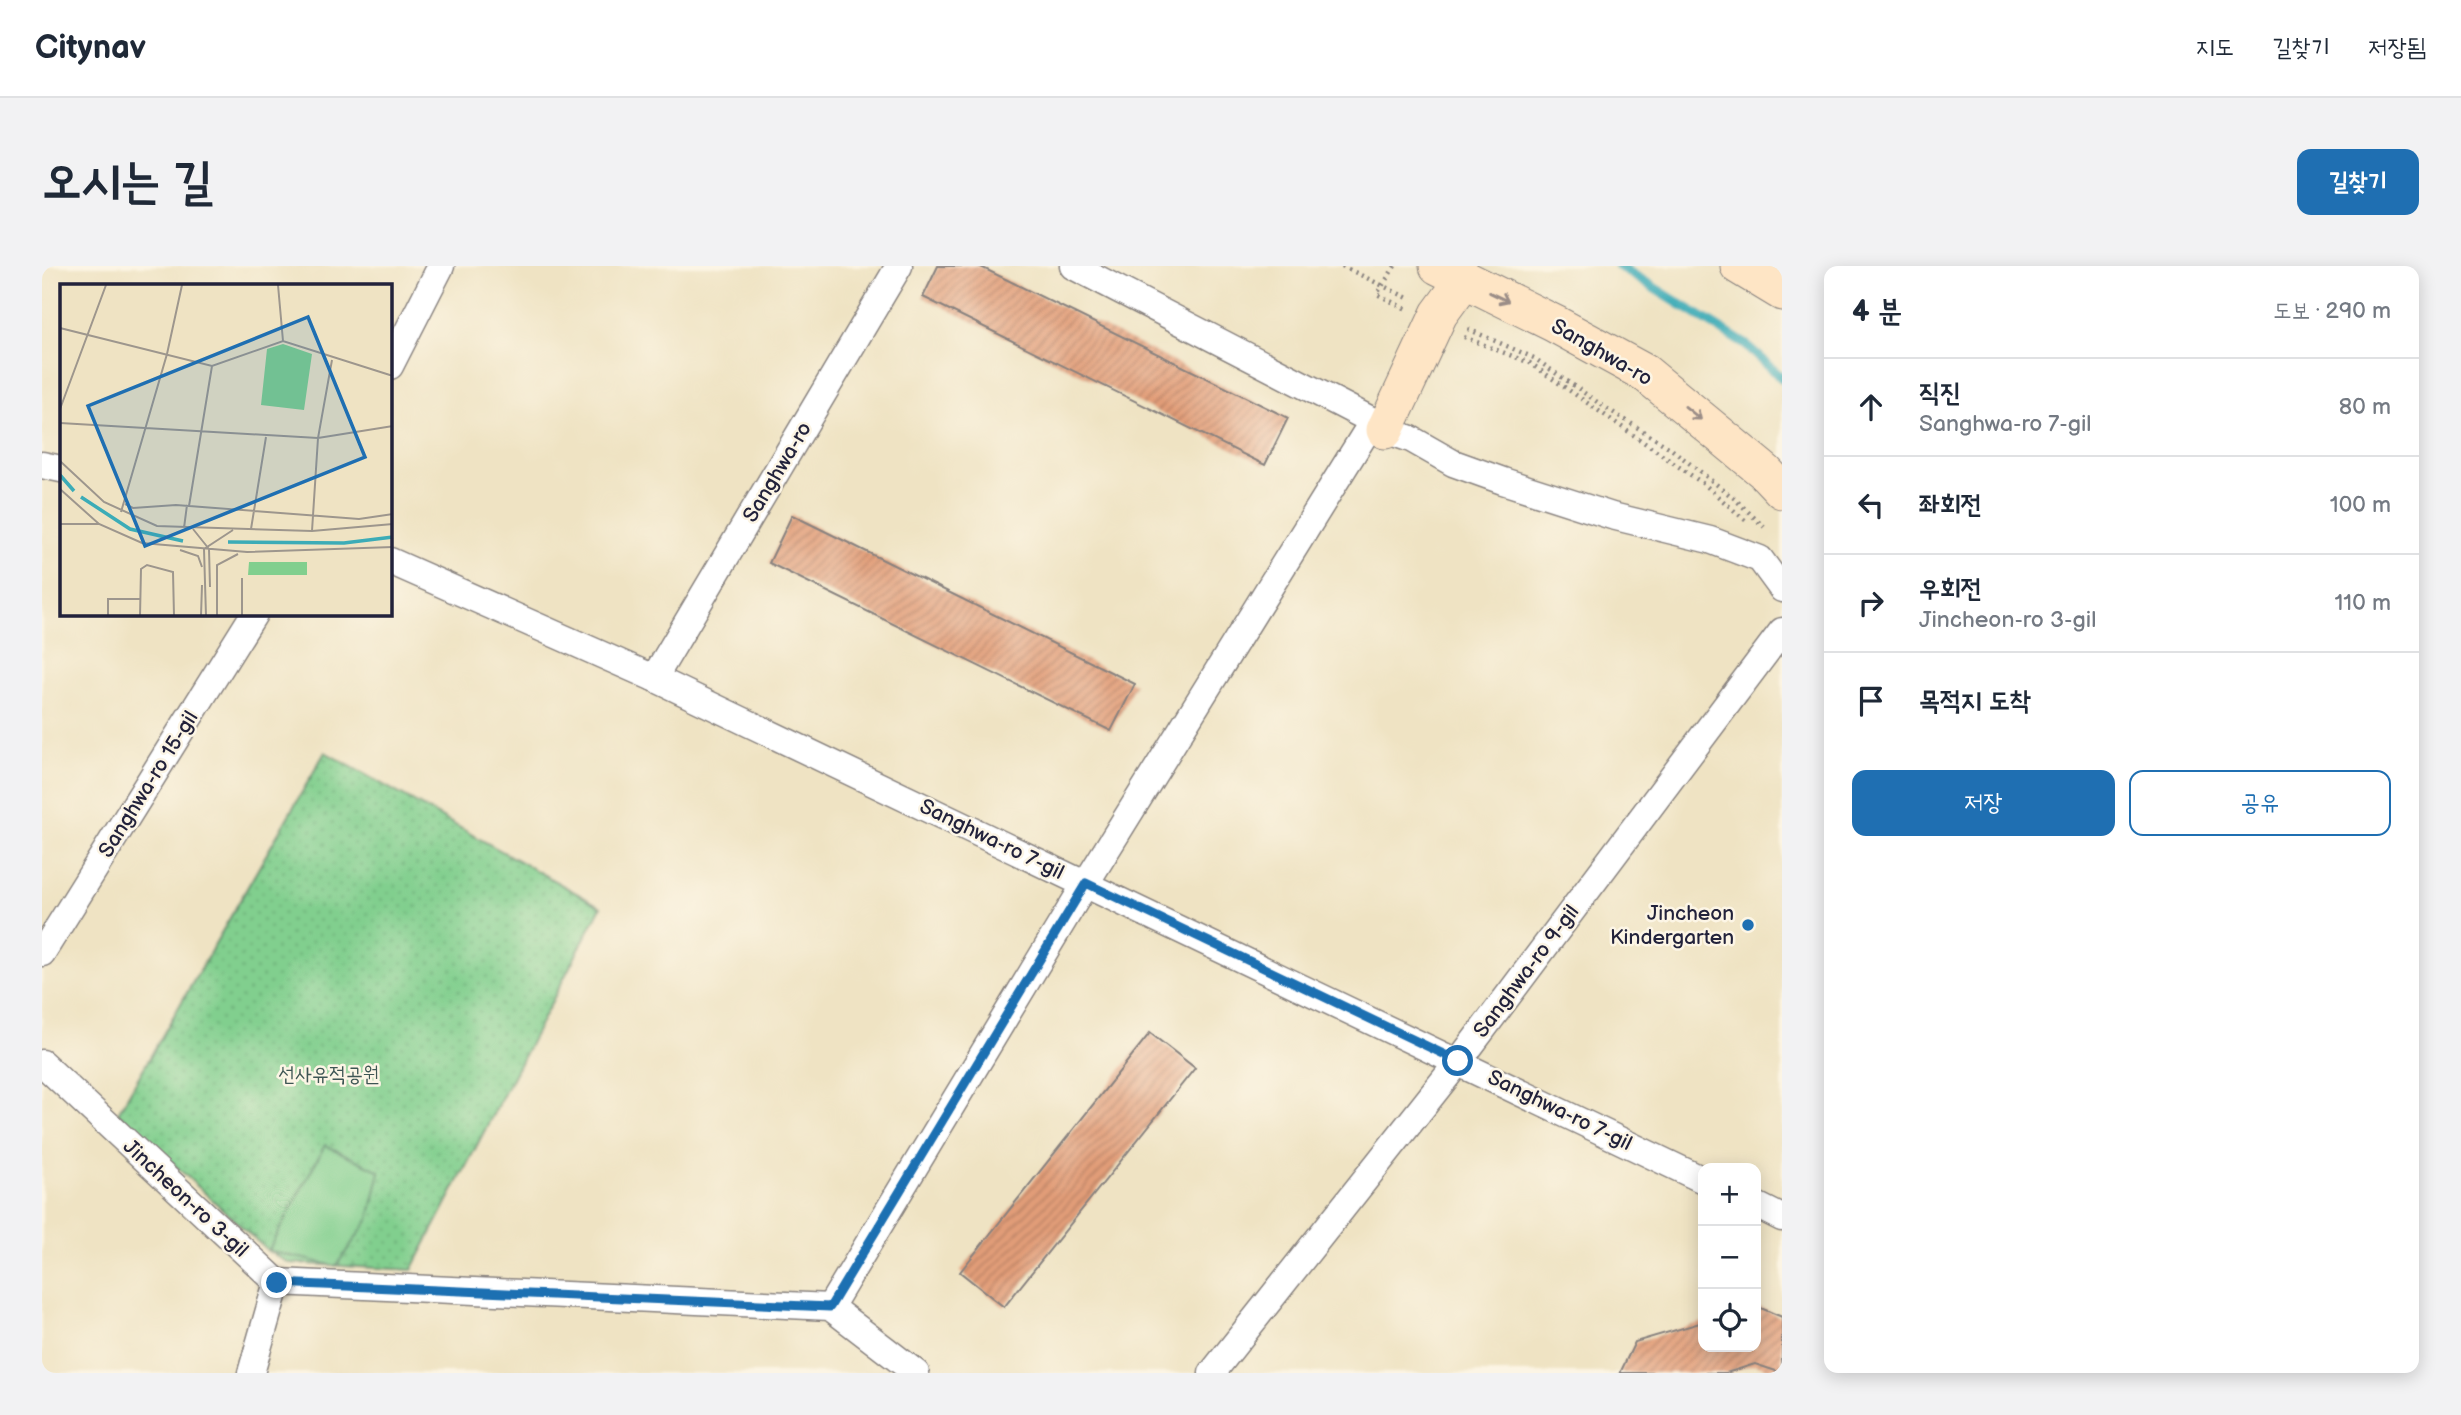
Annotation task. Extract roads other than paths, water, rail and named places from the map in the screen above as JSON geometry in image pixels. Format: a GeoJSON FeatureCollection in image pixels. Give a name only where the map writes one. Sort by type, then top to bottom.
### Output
{"type":"FeatureCollection","features":[{"type":"Feature","properties":{"kind":"main road"},"geometry":{"type":"LineString","coordinates":[[1739,266],[1782,292]]}},
{"type":"Feature","properties":{"kind":"main road"},"geometry":{"type":"LineString","coordinates":[[1379,425],[1439,314],[1451,273]]}},
{"type":"Feature","properties":{"kind":"main road","name":"Sanghwa-ro"},"geometry":{"type":"LineString","coordinates":[[1451,273],[1555,324],[1645,373],[1765,472],[1782,490]]}},
{"type":"Feature","properties":{"kind":"street"},"geometry":{"type":"LineString","coordinates":[[392,362],[441,266]]}},
{"type":"Feature","properties":{"kind":"street","name":"Sanghwa-ro"},"geometry":{"type":"LineString","coordinates":[[654,678],[900,266]]}},
{"type":"Feature","properties":{"kind":"street"},"geometry":{"type":"LineString","coordinates":[[1073,266],[1453,463],[1612,516],[1710,540],[1760,559],[1782,589]]}},
{"type":"Feature","properties":{"kind":"street"},"geometry":{"type":"LineString","coordinates":[[830,1307],[1086,883],[1379,425]]}},
{"type":"Feature","properties":{"kind":"street"},"geometry":{"type":"LineString","coordinates":[[42,465],[60,469]]}},
{"type":"Feature","properties":{"kind":"street","name":"Sanghwa-ro 7-gil"},"geometry":{"type":"LineString","coordinates":[[392,562],[654,678],[1698,1178]]}},
{"type":"Feature","properties":{"kind":"street","name":"Sanghwa-ro 15-gil"},"geometry":{"type":"LineString","coordinates":[[42,953],[253,616]]}},
{"type":"Feature","properties":{"kind":"street","name":"Sanghwa-ro 9-gil"},"geometry":{"type":"LineString","coordinates":[[1212,1373],[1458,1061],[1782,631]]}},
{"type":"Feature","properties":{"kind":"street","name":"Jincheon-ro 3-gil"},"geometry":{"type":"LineString","coordinates":[[42,1063],[277,1283]]}},
{"type":"Feature","properties":{"kind":"street"},"geometry":{"type":"LineString","coordinates":[[1761,1208],[1782,1218]]}},
{"type":"Feature","properties":{"kind":"street"},"geometry":{"type":"LineString","coordinates":[[251,1373],[277,1283],[830,1307],[916,1373]]}},
{"type":"Feature","properties":{"kind":"waterway"},"geometry":{"type":"LineString","coordinates":[[1619,266],[1746,345],[1782,378]]}},
{"type":"Feature","properties":{"kind":"place","name":"Jincheon Kindergarten"},"geometry":{"type":"Point","coordinates":[1748,925]}},
{"type":"Feature","properties":{"kind":"park label","name":"선사유적공원"},"geometry":{"type":"Point","coordinates":[329,1074]}}]}
